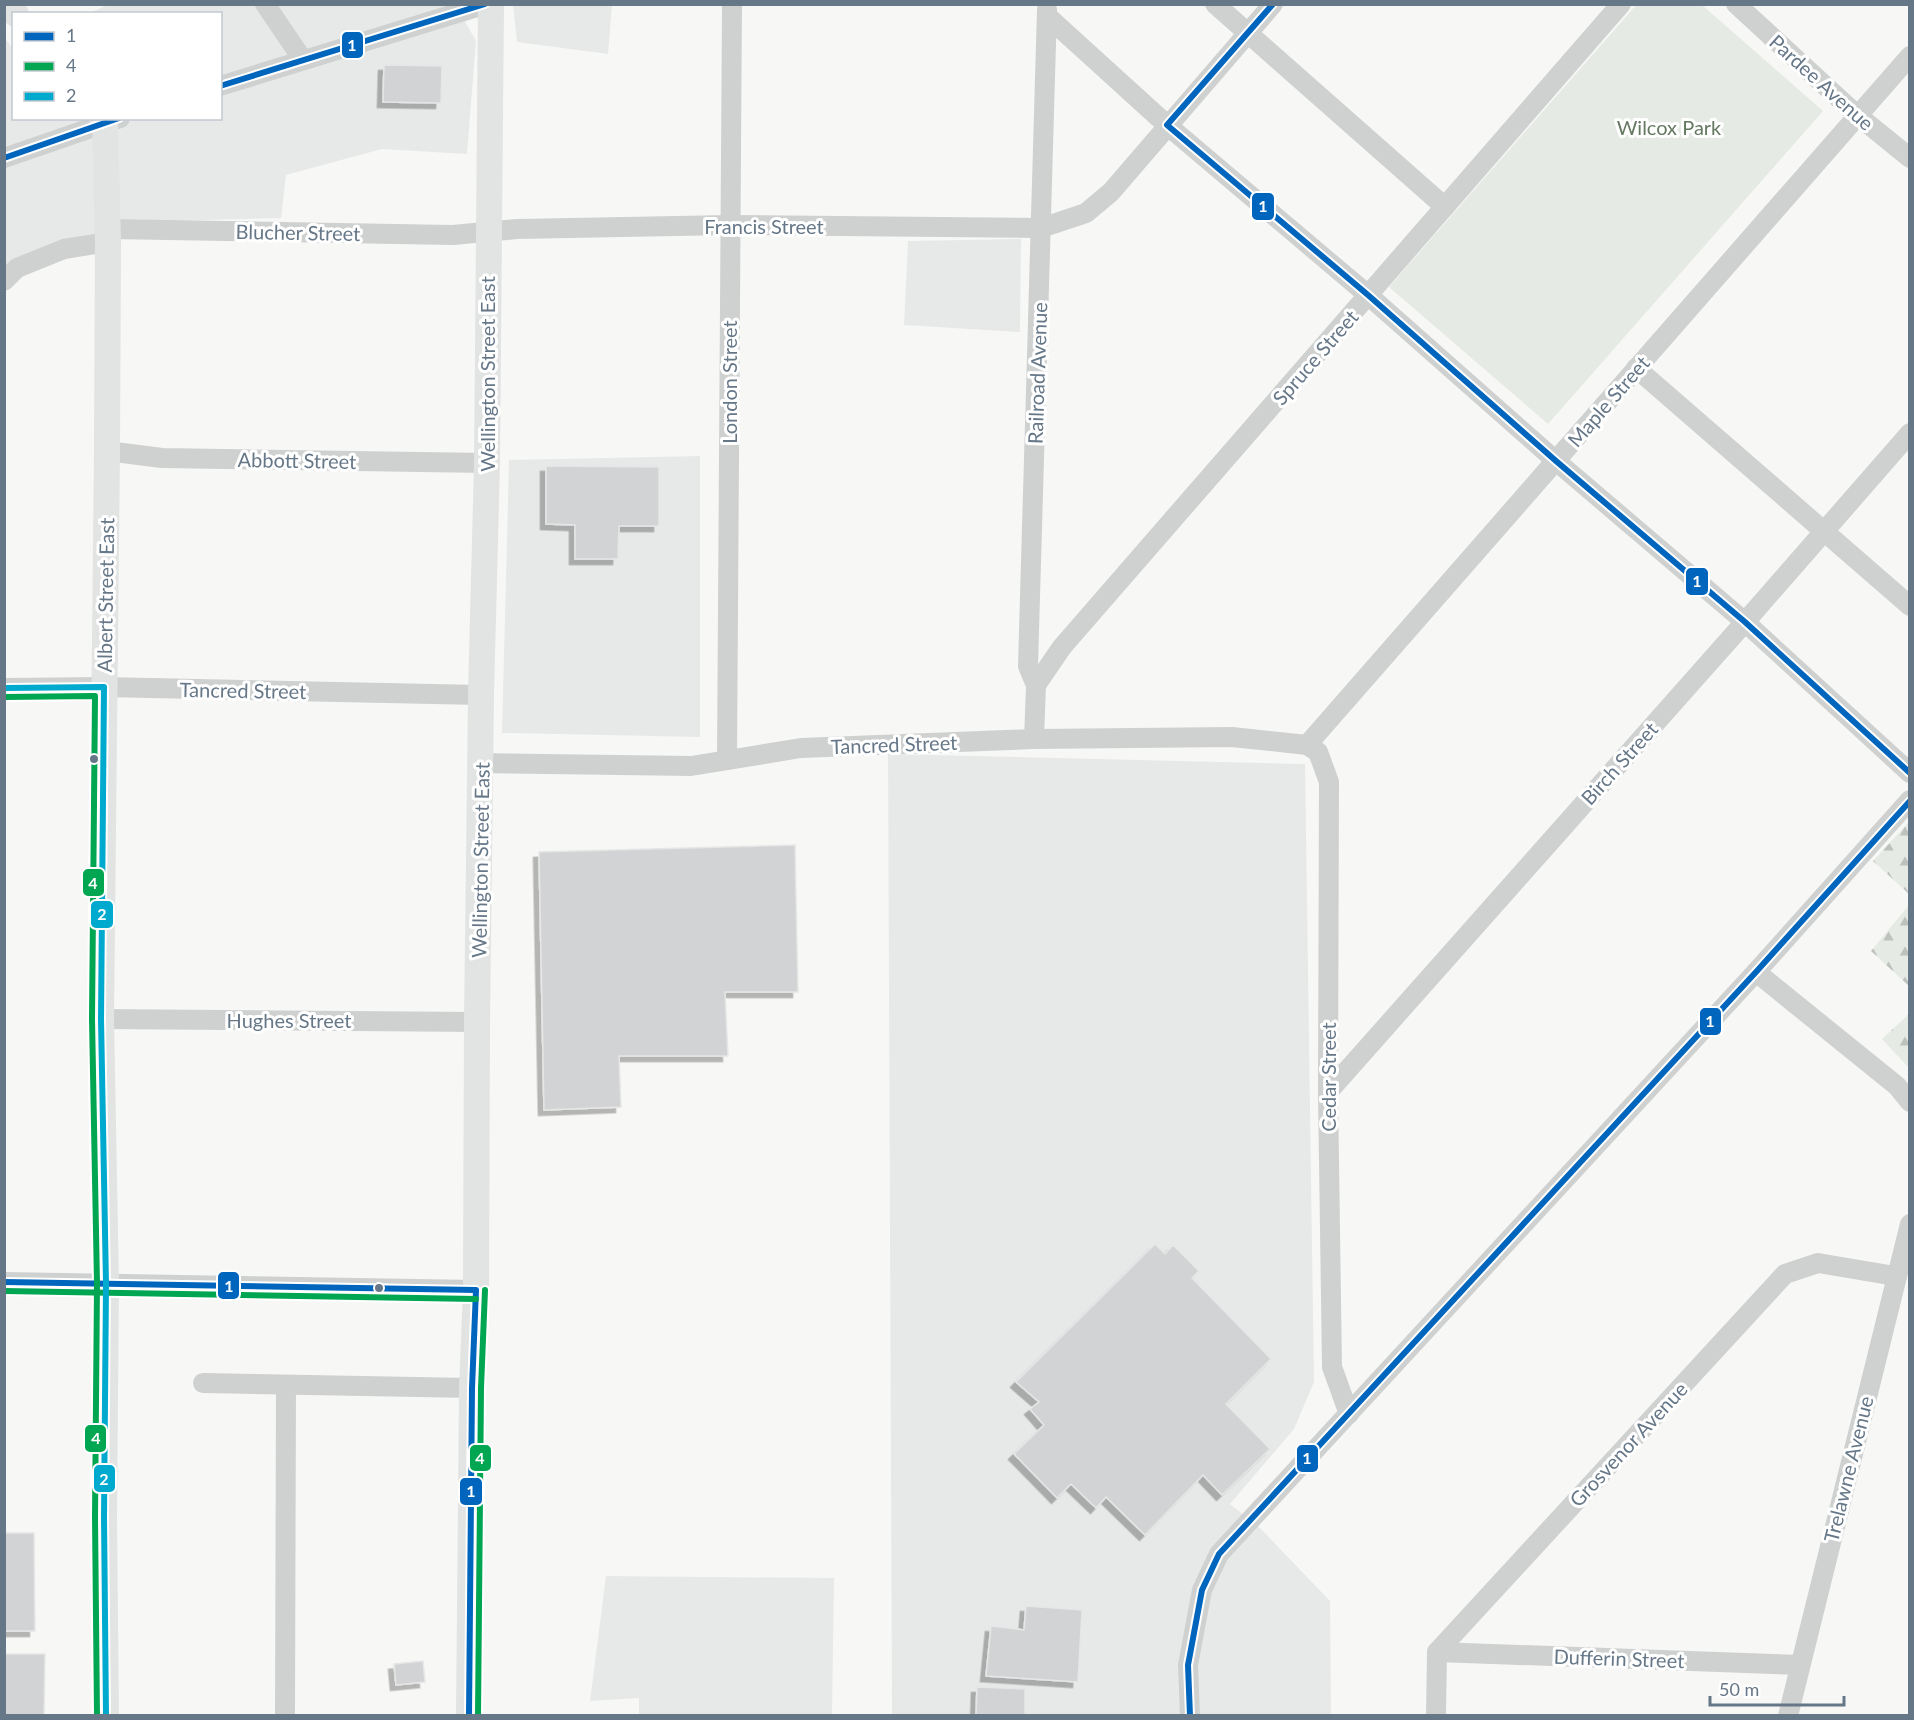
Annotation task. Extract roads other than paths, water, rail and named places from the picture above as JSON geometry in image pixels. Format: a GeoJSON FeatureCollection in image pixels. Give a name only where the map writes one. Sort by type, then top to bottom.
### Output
{"type":"FeatureCollection","features":[{"type":"Feature","properties":{"kind":"main road","name":"Wellington Street East"},"geometry":{"type":"LineString","coordinates":[[470,1716],[481,695],[487,463],[489,4]]}},
{"type":"Feature","properties":{"kind":"main road","name":"Albert Street East"},"geometry":{"type":"LineString","coordinates":[[106,1716],[104,1506],[106,1284],[101,1019],[109,120]]}},
{"type":"Feature","properties":{"kind":"street"},"geometry":{"type":"LineString","coordinates":[[265,4],[303,60]]}},
{"type":"Feature","properties":{"kind":"street"},"geometry":{"type":"LineString","coordinates":[[222,85],[489,4]]}},
{"type":"Feature","properties":{"kind":"street","name":"London Street"},"geometry":{"type":"LineString","coordinates":[[727,760],[732,4]]}},
{"type":"Feature","properties":{"kind":"street"},"geometry":{"type":"LineString","coordinates":[[1215,4],[1445,207]]}},
{"type":"Feature","properties":{"kind":"street","name":"Francis Street"},"geometry":{"type":"LineString","coordinates":[[488,232],[517,229],[729,225],[1041,228],[1086,213],[1111,192],[1273,4]]}},
{"type":"Feature","properties":{"kind":"street","name":"Spruce Street"},"geometry":{"type":"LineString","coordinates":[[1036,685],[1062,647],[1621,4]]}},
{"type":"Feature","properties":{"kind":"street","name":"Pardee Avenue"},"geometry":{"type":"LineString","coordinates":[[1736,4],[1857,115],[1910,158]]}},
{"type":"Feature","properties":{"kind":"street"},"geometry":{"type":"LineString","coordinates":[[1047,10],[1167,125],[1368,295],[1744,622],[1910,773]]}},
{"type":"Feature","properties":{"kind":"street","name":"Railroad Avenue"},"geometry":{"type":"LineString","coordinates":[[1034,739],[1036,685],[1028,666],[1047,10]]}},
{"type":"Feature","properties":{"kind":"street","name":"Maple Street"},"geometry":{"type":"LineString","coordinates":[[1307,745],[1910,56]]}},
{"type":"Feature","properties":{"kind":"street"},"geometry":{"type":"LineString","coordinates":[[4,158],[109,120]]}},
{"type":"Feature","properties":{"kind":"street","name":"Blucher Street"},"geometry":{"type":"LineString","coordinates":[[4,282],[17,268],[64,249],[108,236],[488,232]]}},
{"type":"Feature","properties":{"kind":"street"},"geometry":{"type":"LineString","coordinates":[[1636,368],[1910,606]]}},
{"type":"Feature","properties":{"kind":"street","name":"Birch Street"},"geometry":{"type":"LineString","coordinates":[[1328,1092],[1910,433]]}},
{"type":"Feature","properties":{"kind":"street","name":"Abbott Street"},"geometry":{"type":"LineString","coordinates":[[107,451],[162,458],[487,463]]}},
{"type":"Feature","properties":{"kind":"street","name":"Tancred Street"},"geometry":{"type":"LineString","coordinates":[[4,688],[104,687],[481,695]]}},
{"type":"Feature","properties":{"kind":"street","name":"Tancred Street"},"geometry":{"type":"LineString","coordinates":[[481,763],[691,766],[801,747],[1034,739],[1232,737],[1307,745]]}},
{"type":"Feature","properties":{"kind":"street","name":"Cedar Street"},"geometry":{"type":"LineString","coordinates":[[1307,745],[1318,752],[1329,782],[1328,1092],[1332,1366],[1349,1413]]}},
{"type":"Feature","properties":{"kind":"street"},"geometry":{"type":"LineString","coordinates":[[1190,1716],[1188,1665],[1202,1590],[1219,1554],[1756,972],[1910,800]]}},
{"type":"Feature","properties":{"kind":"street"},"geometry":{"type":"LineString","coordinates":[[1756,972],[1897,1086],[1910,1102]]}},
{"type":"Feature","properties":{"kind":"street","name":"Hughes Street"},"geometry":{"type":"LineString","coordinates":[[101,1019],[477,1022]]}},
{"type":"Feature","properties":{"kind":"street","name":"Trelawne Avenue"},"geometry":{"type":"LineString","coordinates":[[1788,1716],[1895,1276],[1910,1224]]}},
{"type":"Feature","properties":{"kind":"street","name":"Grosvenor Avenue"},"geometry":{"type":"LineString","coordinates":[[1437,1652],[1785,1274],[1818,1263],[1895,1276]]}},
{"type":"Feature","properties":{"kind":"street"},"geometry":{"type":"LineString","coordinates":[[4,1282],[476,1290]]}},
{"type":"Feature","properties":{"kind":"street"},"geometry":{"type":"LineString","coordinates":[[202,1383],[472,1388]]}},
{"type":"Feature","properties":{"kind":"street"},"geometry":{"type":"LineString","coordinates":[[285,1716],[286,1384]]}},
{"type":"Feature","properties":{"kind":"street"},"geometry":{"type":"LineString","coordinates":[[1436,1716],[1437,1652]]}},
{"type":"Feature","properties":{"kind":"street","name":"Dufferin Street"},"geometry":{"type":"LineString","coordinates":[[1437,1652],[1800,1665]]}},
{"type":"Feature","properties":{"kind":"park label","name":"Wilcox Park"},"geometry":{"type":"Point","coordinates":[1669,127]}}]}
